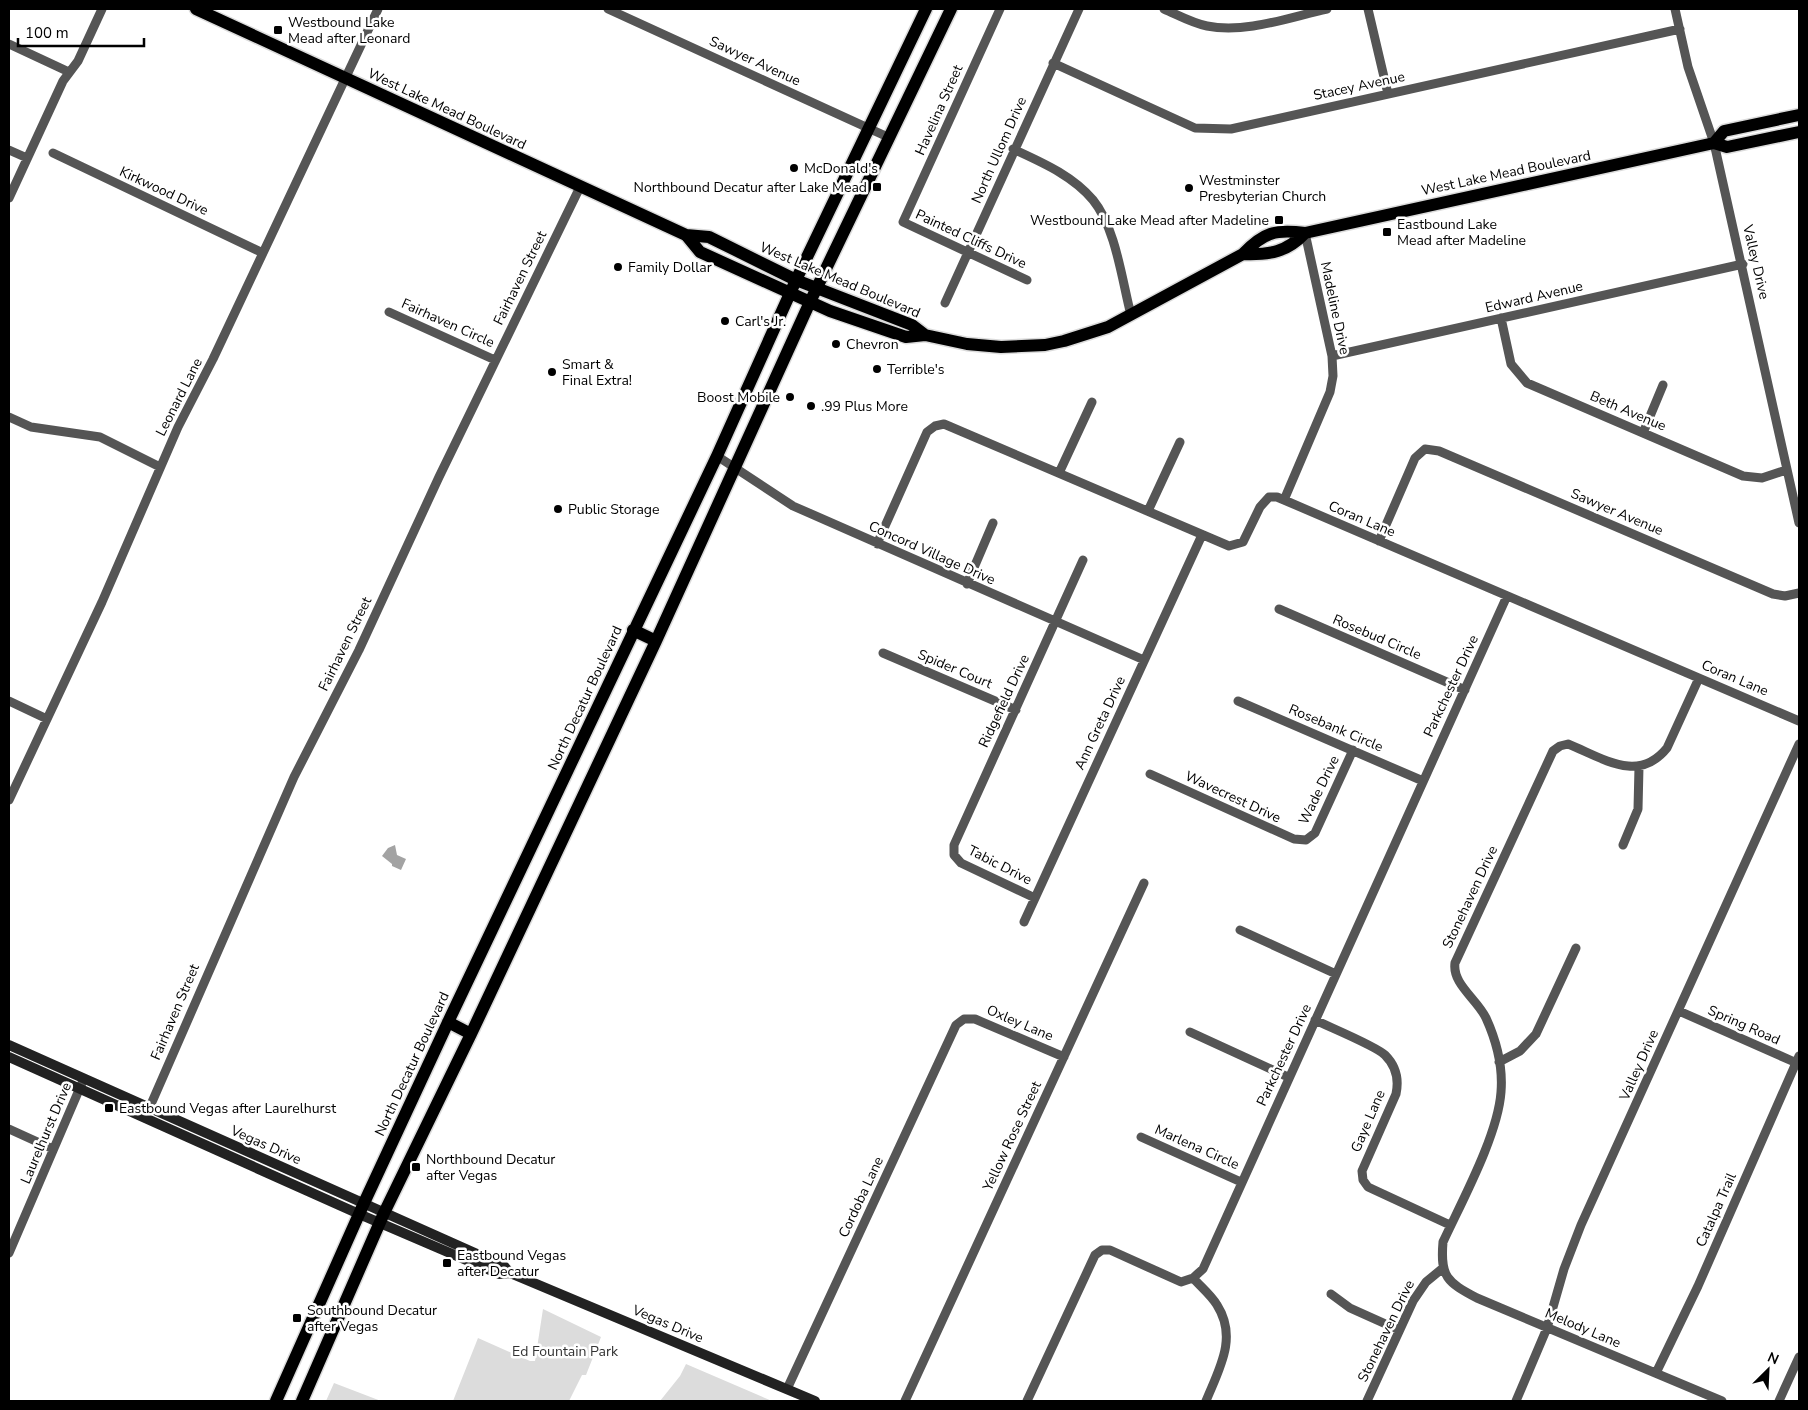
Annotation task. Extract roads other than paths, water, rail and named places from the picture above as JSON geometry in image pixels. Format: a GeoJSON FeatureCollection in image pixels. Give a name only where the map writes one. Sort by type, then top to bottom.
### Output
{"type":"FeatureCollection","features":[{"type":"Feature","properties":{"kind":"main road","name":"West Lake Mead Boulevard"},"geometry":{"type":"LineString","coordinates":[[196,9],[686,235],[709,238],[796,280],[912,325],[924,334]]}},
{"type":"Feature","properties":{"kind":"main road","name":"North Decatur Boulevard"},"geometry":{"type":"LineString","coordinates":[[276,1401],[361,1209],[448,1022],[717,456],[796,280],[926,9]]}},
{"type":"Feature","properties":{"kind":"main road"},"geometry":{"type":"LineString","coordinates":[[302,1401],[382,1218],[656,641],[816,288],[951,9]]}},
{"type":"Feature","properties":{"kind":"main road","name":"West Lake Mead Boulevard"},"geometry":{"type":"LineString","coordinates":[[1714,143],[1724,131],[1799,115]]}},
{"type":"Feature","properties":{"kind":"main road","name":"West Lake Mead Boulevard"},"geometry":{"type":"LineString","coordinates":[[686,235],[700,252],[790,294],[906,337],[924,334],[967,344],[1001,347],[1045,345],[1082,337],[1131,315],[1243,254],[1258,239],[1285,230],[1306,233],[1714,143],[1727,147],[1799,132]]}},
{"type":"Feature","properties":{"kind":"main road","name":"West Lake Mead Boulevard"},"geometry":{"type":"LineString","coordinates":[[1243,254],[1263,254],[1293,246],[1306,233]]}},
{"type":"Feature","properties":{"kind":"main road"},"geometry":{"type":"LineString","coordinates":[[633,630],[656,641]]}},
{"type":"Feature","properties":{"kind":"main road"},"geometry":{"type":"LineString","coordinates":[[550,810],[571,820]]}},
{"type":"Feature","properties":{"kind":"main road"},"geometry":{"type":"LineString","coordinates":[[448,1022],[471,1034]]}},
{"type":"Feature","properties":{"kind":"main road","name":"Vegas Drive"},"geometry":{"type":"LineString","coordinates":[[9,1045],[84,1079],[185,1136],[382,1218],[499,1274],[510,1273],[815,1401]]}},
{"type":"Feature","properties":{"kind":"main road","name":"Vegas Drive"},"geometry":{"type":"LineString","coordinates":[[9,1057],[80,1089],[189,1126],[230,1144],[361,1209]]}},
{"type":"Feature","properties":{"kind":"main road"},"geometry":{"type":"LineString","coordinates":[[185,1136],[189,1126]]}},
{"type":"Feature","properties":{"kind":"main road"},"geometry":{"type":"LineString","coordinates":[[226,1154],[230,1144]]}},
{"type":"Feature","properties":{"kind":"street"},"geometry":{"type":"LineString","coordinates":[[9,198],[63,81],[78,61],[102,9]]}},
{"type":"Feature","properties":{"kind":"street","name":"Leonard Lane"},"geometry":{"type":"LineString","coordinates":[[9,800],[102,602],[160,467],[378,9]]}},
{"type":"Feature","properties":{"kind":"street","name":"Sawyer Avenue"},"geometry":{"type":"LineString","coordinates":[[608,9],[890,138]]}},
{"type":"Feature","properties":{"kind":"street","name":"Havelina Street"},"geometry":{"type":"LineString","coordinates":[[903,222],[1000,9]]}},
{"type":"Feature","properties":{"kind":"street","name":"North Ullom Drive"},"geometry":{"type":"LineString","coordinates":[[945,303],[1013,149],[1079,9]]}},
{"type":"Feature","properties":{"kind":"street"},"geometry":{"type":"LineString","coordinates":[[1164,9],[1206,26],[1228,28],[1254,25],[1328,9]]}},
{"type":"Feature","properties":{"kind":"street"},"geometry":{"type":"LineString","coordinates":[[1368,9],[1388,94]]}},
{"type":"Feature","properties":{"kind":"street","name":"Valley Drive"},"geometry":{"type":"LineString","coordinates":[[1675,9],[1688,67],[1714,143],[1743,264],[1786,470],[1799,523]]}},
{"type":"Feature","properties":{"kind":"street","name":"Stacey Avenue"},"geometry":{"type":"LineString","coordinates":[[1054,63],[1195,128],[1207,130],[1231,129],[1680,29]]}},
{"type":"Feature","properties":{"kind":"street"},"geometry":{"type":"LineString","coordinates":[[9,44],[69,72]]}},
{"type":"Feature","properties":{"kind":"street"},"geometry":{"type":"LineString","coordinates":[[1013,149],[1066,176],[1093,201],[1109,230],[1131,315]]}},
{"type":"Feature","properties":{"kind":"street"},"geometry":{"type":"LineString","coordinates":[[9,150],[27,158]]}},
{"type":"Feature","properties":{"kind":"street","name":"Kirkwood Drive"},"geometry":{"type":"LineString","coordinates":[[53,153],[263,253]]}},
{"type":"Feature","properties":{"kind":"street","name":"Fairhaven Street"},"geometry":{"type":"LineString","coordinates":[[147,1113],[294,777],[359,650],[495,360],[580,187]]}},
{"type":"Feature","properties":{"kind":"street","name":"Painted Cliffs Drive"},"geometry":{"type":"LineString","coordinates":[[903,222],[968,254],[1028,280]]}},
{"type":"Feature","properties":{"kind":"street","name":"Madeline Drive"},"geometry":{"type":"LineString","coordinates":[[1284,500],[1330,392],[1333,376],[1332,356],[1306,233]]}},
{"type":"Feature","properties":{"kind":"street","name":"Edward Avenue"},"geometry":{"type":"LineString","coordinates":[[1332,356],[1743,264]]}},
{"type":"Feature","properties":{"kind":"street","name":"Fairhaven Circle"},"geometry":{"type":"LineString","coordinates":[[388,312],[495,360]]}},
{"type":"Feature","properties":{"kind":"street","name":"Beth Avenue"},"geometry":{"type":"LineString","coordinates":[[1501,318],[1511,364],[1527,383],[1743,476],[1762,478],[1786,470]]}},
{"type":"Feature","properties":{"kind":"street"},"geometry":{"type":"LineString","coordinates":[[1642,433],[1663,385]]}},
{"type":"Feature","properties":{"kind":"street"},"geometry":{"type":"LineString","coordinates":[[1059,473],[1092,402]]}},
{"type":"Feature","properties":{"kind":"street"},"geometry":{"type":"LineString","coordinates":[[9,417],[31,427],[100,437],[160,467]]}},
{"type":"Feature","properties":{"kind":"street"},"geometry":{"type":"LineString","coordinates":[[877,544],[927,432],[935,426],[944,424],[1229,546],[1242,542],[1260,507],[1269,497],[1284,500]]}},
{"type":"Feature","properties":{"kind":"street"},"geometry":{"type":"LineString","coordinates":[[1148,511],[1180,442]]}},
{"type":"Feature","properties":{"kind":"street","name":"Sawyer Avenue"},"geometry":{"type":"LineString","coordinates":[[1379,541],[1415,458],[1425,449],[1439,451],[1772,594],[1786,596],[1799,594]]}},
{"type":"Feature","properties":{"kind":"street","name":"Concord Village Drive"},"geometry":{"type":"LineString","coordinates":[[717,456],[793,506],[967,584],[1144,660]]}},
{"type":"Feature","properties":{"kind":"street","name":"Coran Lane"},"geometry":{"type":"LineString","coordinates":[[1284,500],[1799,721]]}},
{"type":"Feature","properties":{"kind":"street"},"geometry":{"type":"LineString","coordinates":[[967,584],[993,524]]}},
{"type":"Feature","properties":{"kind":"street","name":"Ann Greta Drive"},"geometry":{"type":"LineString","coordinates":[[1024,922],[1202,535]]}},
{"type":"Feature","properties":{"kind":"street","name":"Ridgefield Drive"},"geometry":{"type":"LineString","coordinates":[[954,855],[954,845],[1083,560]]}},
{"type":"Feature","properties":{"kind":"street","name":"Parkchester Drive"},"geometry":{"type":"LineString","coordinates":[[1193,1278],[1203,1269],[1508,596]]}},
{"type":"Feature","properties":{"kind":"street","name":"Rosebud Circle"},"geometry":{"type":"LineString","coordinates":[[1279,609],[1465,690]]}},
{"type":"Feature","properties":{"kind":"street","name":"Spider Court"},"geometry":{"type":"LineString","coordinates":[[883,653],[1016,710]]}},
{"type":"Feature","properties":{"kind":"street"},"geometry":{"type":"LineString","coordinates":[[1623,844],[1638,809],[1639,767],[1659,758],[1667,748],[1699,678]]}},
{"type":"Feature","properties":{"kind":"street"},"geometry":{"type":"LineString","coordinates":[[9,701],[47,719]]}},
{"type":"Feature","properties":{"kind":"street","name":"Rosebank Circle"},"geometry":{"type":"LineString","coordinates":[[1238,701],[1423,781]]}},
{"type":"Feature","properties":{"kind":"street","name":"Stonehaven Drive"},"geometry":{"type":"LineString","coordinates":[[1367,1401],[1413,1301],[1426,1282],[1443,1268],[1443,1242],[1495,1125],[1501,1092],[1496,1045],[1486,1017],[1478,1003],[1457,979],[1454,971],[1455,963],[1553,751],[1560,746],[1568,744],[1626,767],[1639,767]]}},
{"type":"Feature","properties":{"kind":"street","name":"Valley Drive"},"geometry":{"type":"LineString","coordinates":[[1516,1401],[1547,1328],[1564,1269],[1582,1224],[1799,744]]}},
{"type":"Feature","properties":{"kind":"street","name":"Wade Drive"},"geometry":{"type":"LineString","coordinates":[[1306,840],[1315,833],[1353,750]]}},
{"type":"Feature","properties":{"kind":"street","name":"Wavecrest Drive"},"geometry":{"type":"LineString","coordinates":[[1150,774],[1294,839],[1306,840]]}},
{"type":"Feature","properties":{"kind":"street","name":"Tabic Drive"},"geometry":{"type":"LineString","coordinates":[[954,855],[961,864],[1035,898]]}},
{"type":"Feature","properties":{"kind":"street","name":"Yellow Rose Street"},"geometry":{"type":"LineString","coordinates":[[905,1401],[1144,883]]}},
{"type":"Feature","properties":{"kind":"street"},"geometry":{"type":"LineString","coordinates":[[1240,930],[1336,974]]}},
{"type":"Feature","properties":{"kind":"street"},"geometry":{"type":"LineString","coordinates":[[1499,1062],[1520,1051],[1536,1034],[1576,948]]}},
{"type":"Feature","properties":{"kind":"street","name":"Spring Road"},"geometry":{"type":"LineString","coordinates":[[1678,1011],[1798,1061]]}},
{"type":"Feature","properties":{"kind":"street","name":"Oxley Lane"},"geometry":{"type":"LineString","coordinates":[[964,1019],[975,1019],[1064,1057]]}},
{"type":"Feature","properties":{"kind":"street","name":"Cordoba Lane"},"geometry":{"type":"LineString","coordinates":[[786,1389],[956,1025],[964,1019]]}},
{"type":"Feature","properties":{"kind":"street","name":"Gaye Lane"},"geometry":{"type":"LineString","coordinates":[[1315,1020],[1384,1054],[1395,1069],[1398,1084],[1396,1094],[1362,1171],[1363,1180],[1368,1187],[1450,1225]]}},
{"type":"Feature","properties":{"kind":"street"},"geometry":{"type":"LineString","coordinates":[[1190,1032],[1288,1078]]}},
{"type":"Feature","properties":{"kind":"street","name":"Catalpa Trail"},"geometry":{"type":"LineString","coordinates":[[1656,1374],[1698,1286],[1798,1061]]}},
{"type":"Feature","properties":{"kind":"street","name":"Laurelhurst Drive"},"geometry":{"type":"LineString","coordinates":[[9,1253],[84,1079]]}},
{"type":"Feature","properties":{"kind":"street"},"geometry":{"type":"LineString","coordinates":[[9,1129],[54,1149]]}},
{"type":"Feature","properties":{"kind":"street","name":"Marlena Circle"},"geometry":{"type":"LineString","coordinates":[[1141,1137],[1241,1182]]}},
{"type":"Feature","properties":{"kind":"street"},"geometry":{"type":"LineString","coordinates":[[1027,1401],[1090,1262],[1102,1250],[1120,1253],[1181,1282],[1193,1278],[1216,1304],[1226,1322],[1226,1354],[1206,1401]]}},
{"type":"Feature","properties":{"kind":"street","name":"Melody Lane"},"geometry":{"type":"LineString","coordinates":[[1443,1268],[1444,1275],[1452,1285],[1477,1298],[1722,1401]]}},
{"type":"Feature","properties":{"kind":"street"},"geometry":{"type":"LineString","coordinates":[[1332,1294],[1350,1308],[1399,1330]]}},
{"type":"Feature","properties":{"kind":"street"},"geometry":{"type":"LineString","coordinates":[[1779,1401],[1799,1357]]}},
{"type":"Feature","properties":{"kind":"place","name":"Westbound Lake Mead after Leonard"},"geometry":{"type":"Point","coordinates":[278,30]}},
{"type":"Feature","properties":{"kind":"place","name":"McDonald's"},"geometry":{"type":"Point","coordinates":[794,168]}},
{"type":"Feature","properties":{"kind":"place","name":"Northbound Decatur after Lake Mead"},"geometry":{"type":"Point","coordinates":[877,187]}},
{"type":"Feature","properties":{"kind":"place","name":"Westminster Presbyterian Church"},"geometry":{"type":"Point","coordinates":[1189,188]}},
{"type":"Feature","properties":{"kind":"place","name":"Westbound Lake Mead after Madeline"},"geometry":{"type":"Point","coordinates":[1279,220]}},
{"type":"Feature","properties":{"kind":"place","name":"Eastbound Lake Mead after Madeline"},"geometry":{"type":"Point","coordinates":[1387,232]}},
{"type":"Feature","properties":{"kind":"place","name":"Family Dollar"},"geometry":{"type":"Point","coordinates":[618,267]}},
{"type":"Feature","properties":{"kind":"place","name":"Carl's Jr."},"geometry":{"type":"Point","coordinates":[725,321]}},
{"type":"Feature","properties":{"kind":"place","name":"Chevron"},"geometry":{"type":"Point","coordinates":[836,344]}},
{"type":"Feature","properties":{"kind":"place","name":"Terrible's"},"geometry":{"type":"Point","coordinates":[877,369]}},
{"type":"Feature","properties":{"kind":"place","name":"Smart & Final Extra!"},"geometry":{"type":"Point","coordinates":[552,372]}},
{"type":"Feature","properties":{"kind":"place","name":"Boost Mobile"},"geometry":{"type":"Point","coordinates":[790,397]}},
{"type":"Feature","properties":{"kind":"place","name":".99 Plus More"},"geometry":{"type":"Point","coordinates":[811,406]}},
{"type":"Feature","properties":{"kind":"place","name":"Public Storage"},"geometry":{"type":"Point","coordinates":[558,509]}},
{"type":"Feature","properties":{"kind":"place","name":"Eastbound Vegas after Laurelhurst"},"geometry":{"type":"Point","coordinates":[109,1108]}},
{"type":"Feature","properties":{"kind":"place","name":"Northbound Decatur after Vegas"},"geometry":{"type":"Point","coordinates":[416,1167]}},
{"type":"Feature","properties":{"kind":"place","name":"Eastbound Vegas after Decatur"},"geometry":{"type":"Point","coordinates":[447,1263]}},
{"type":"Feature","properties":{"kind":"place","name":"Southbound Decatur after Vegas"},"geometry":{"type":"Point","coordinates":[297,1318]}},
{"type":"Feature","properties":{"kind":"park label","name":"Ed Fountain Park"},"geometry":{"type":"Point","coordinates":[565,1351]}}]}
